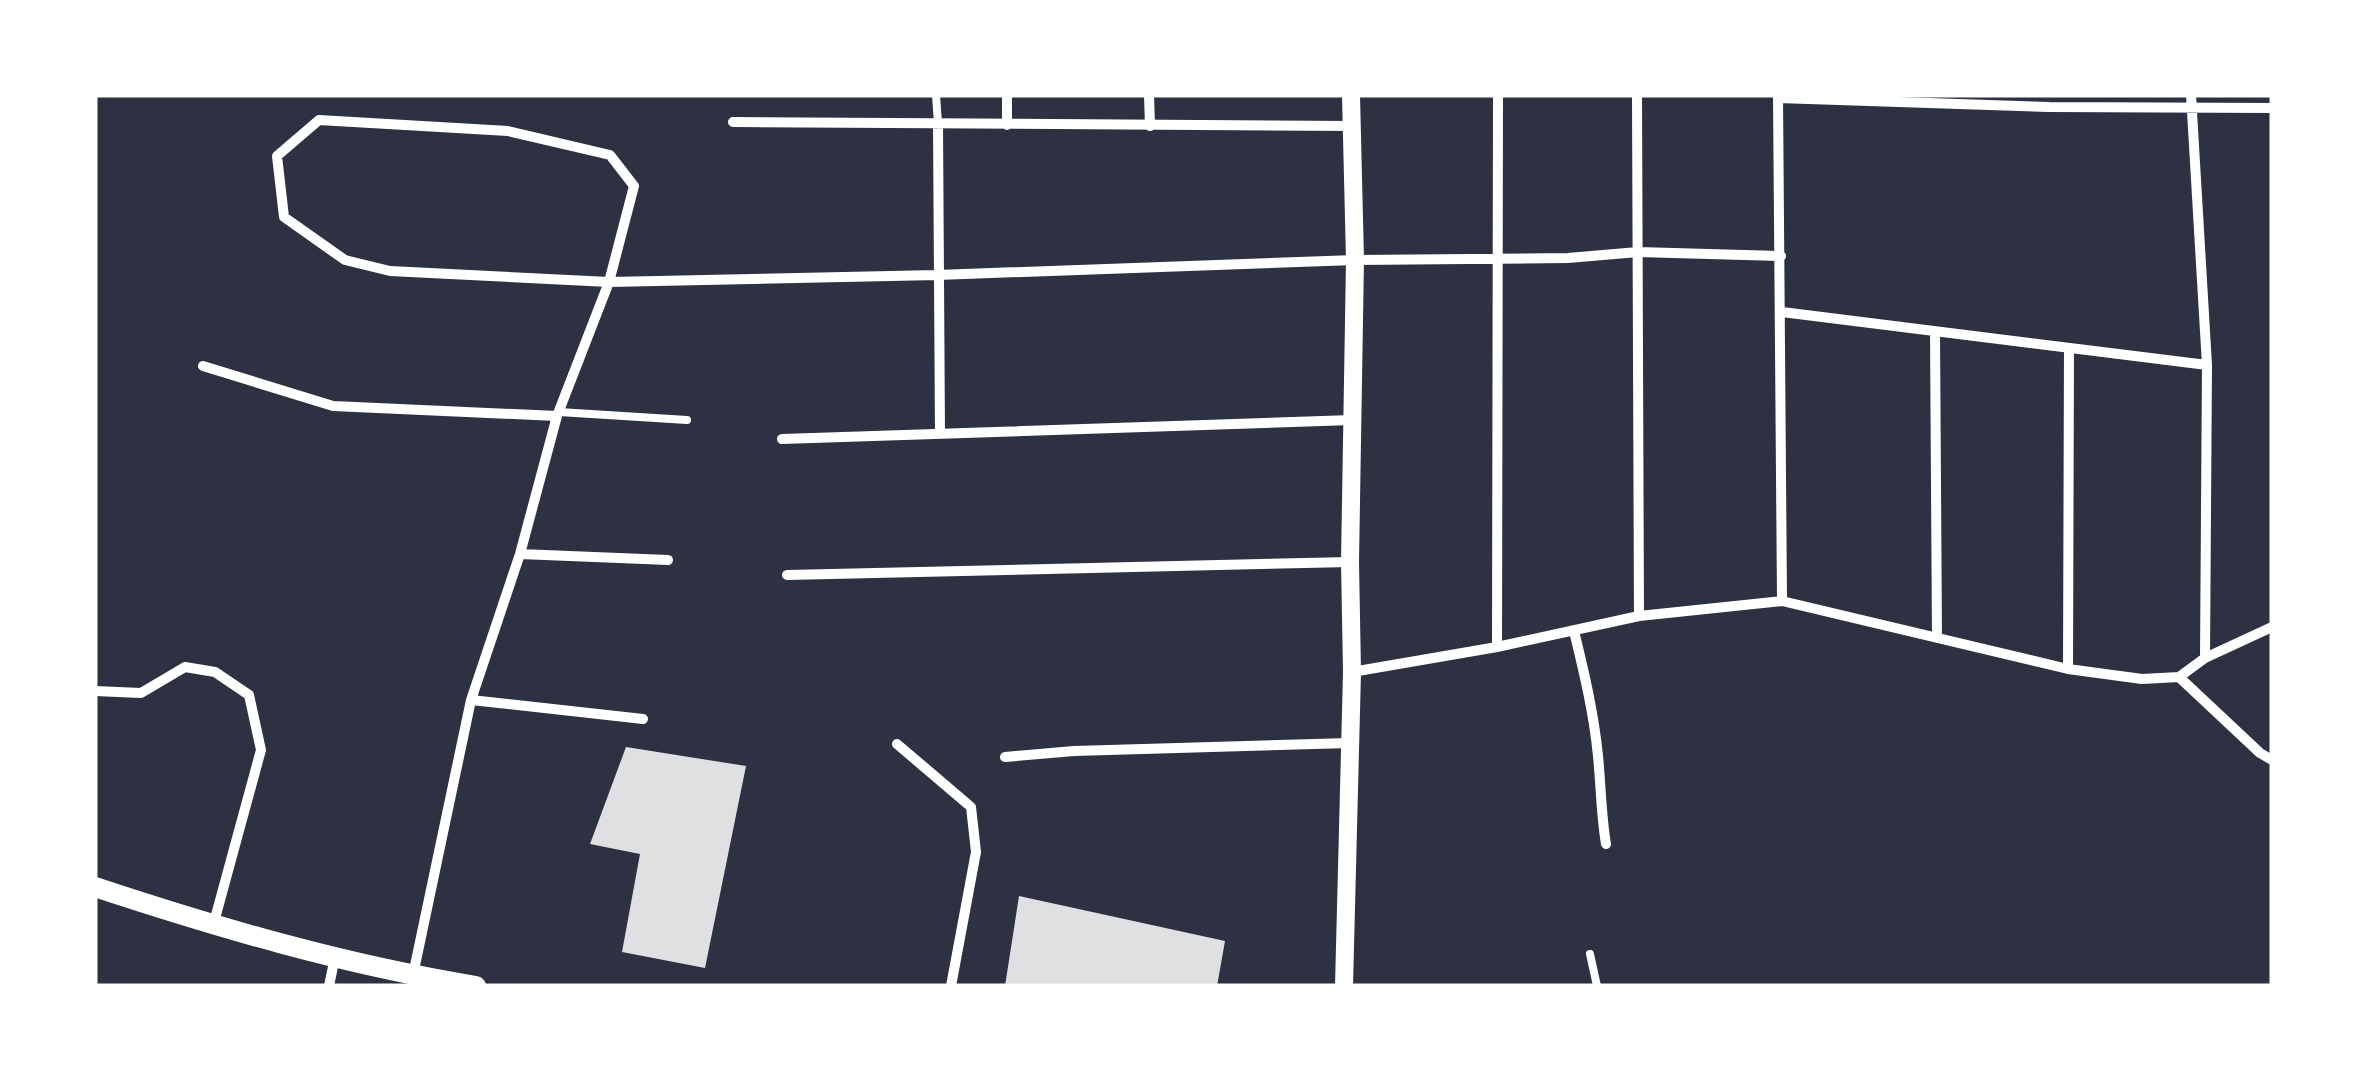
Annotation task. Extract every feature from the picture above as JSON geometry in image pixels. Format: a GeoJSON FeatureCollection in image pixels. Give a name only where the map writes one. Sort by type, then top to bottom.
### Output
{"type":"FeatureCollection","features":[{"type":"Feature","properties":{"kind":"main road"},"geometry":{"type":"LineString","coordinates":[[95,888],[213,926],[413,976],[476,986]]}},
{"type":"Feature","properties":{"kind":"street"},"geometry":{"type":"LineString","coordinates":[[1007,95],[1008,125]]}},
{"type":"Feature","properties":{"kind":"street"},"geometry":{"type":"LineString","coordinates":[[1150,95],[1150,126]]}},
{"type":"Feature","properties":{"kind":"street"},"geometry":{"type":"LineString","coordinates":[[1344,986],[1352,672],[1355,260],[1351,95]]}},
{"type":"Feature","properties":{"kind":"street"},"geometry":{"type":"LineString","coordinates":[[1496,647],[1498,95]]}},
{"type":"Feature","properties":{"kind":"street"},"geometry":{"type":"LineString","coordinates":[[1637,95],[1639,616]]}},
{"type":"Feature","properties":{"kind":"street"},"geometry":{"type":"LineString","coordinates":[[2191,95],[2206,365],[2204,658]]}},
{"type":"Feature","properties":{"kind":"street"},"geometry":{"type":"LineString","coordinates":[[1782,601],[1778,97],[2272,108]]}},
{"type":"Feature","properties":{"kind":"street"},"geometry":{"type":"LineString","coordinates":[[413,976],[470,700],[520,554],[558,414],[609,282],[634,186],[610,155],[508,131],[319,120],[277,156],[284,217],[345,260],[390,271],[609,282],[1638,252],[1781,256]]}},
{"type":"Feature","properties":{"kind":"street"},"geometry":{"type":"LineString","coordinates":[[733,122],[1352,126]]}},
{"type":"Feature","properties":{"kind":"street"},"geometry":{"type":"LineString","coordinates":[[938,124],[940,434]]}},
{"type":"Feature","properties":{"kind":"street"},"geometry":{"type":"LineString","coordinates":[[1782,312],[2206,365]]}},
{"type":"Feature","properties":{"kind":"street"},"geometry":{"type":"LineString","coordinates":[[1935,332],[1937,638]]}},
{"type":"Feature","properties":{"kind":"street"},"geometry":{"type":"LineString","coordinates":[[2068,669],[2069,348]]}},
{"type":"Feature","properties":{"kind":"street"},"geometry":{"type":"LineString","coordinates":[[203,366],[332,406],[558,414]]}},
{"type":"Feature","properties":{"kind":"street"},"geometry":{"type":"LineString","coordinates":[[782,439],[1352,420]]}},
{"type":"Feature","properties":{"kind":"street"},"geometry":{"type":"LineString","coordinates":[[520,554],[668,560]]}},
{"type":"Feature","properties":{"kind":"street"},"geometry":{"type":"LineString","coordinates":[[787,576],[1350,562]]}},
{"type":"Feature","properties":{"kind":"street"},"geometry":{"type":"LineString","coordinates":[[1352,672],[1496,647],[1639,616],[1782,601],[2068,669],[2142,679],[2179,677],[2204,658],[2272,627]]}},
{"type":"Feature","properties":{"kind":"street"},"geometry":{"type":"LineString","coordinates":[[1574,631],[1590,697],[1606,844]]}},
{"type":"Feature","properties":{"kind":"street"},"geometry":{"type":"LineString","coordinates":[[95,691],[141,692],[185,666],[215,672],[249,695],[262,750],[213,926]]}},
{"type":"Feature","properties":{"kind":"street"},"geometry":{"type":"LineString","coordinates":[[2179,677],[2272,760]]}},
{"type":"Feature","properties":{"kind":"street"},"geometry":{"type":"LineString","coordinates":[[470,700],[643,719]]}},
{"type":"Feature","properties":{"kind":"street"},"geometry":{"type":"LineString","coordinates":[[1005,757],[1074,751],[1349,743]]}},
{"type":"Feature","properties":{"kind":"street"},"geometry":{"type":"LineString","coordinates":[[897,744],[971,807],[976,852],[952,986]]}},
{"type":"Feature","properties":{"kind":"street"},"geometry":{"type":"LineString","coordinates":[[329,986],[336,956]]}},
{"type":"Feature","properties":{"kind":"lane"},"geometry":{"type":"LineString","coordinates":[[936,95],[938,124]]}},
{"type":"Feature","properties":{"kind":"lane"},"geometry":{"type":"LineString","coordinates":[[558,414],[688,420]]}},
{"type":"Feature","properties":{"kind":"lane"},"geometry":{"type":"LineString","coordinates":[[1590,954],[1596,986]]}},
{"type":"Feature","properties":{"kind":"building"},"geometry":{"type":"Polygon","coordinates":[[[626,747],[746,766],[705,968],[622,952],[640,854],[590,844],[626,747]]]}},
{"type":"Feature","properties":{"kind":"building"},"geometry":{"type":"Polygon","coordinates":[[[1019,896],[1225,941],[1217,986],[1005,986],[1019,896]]]}}]}
